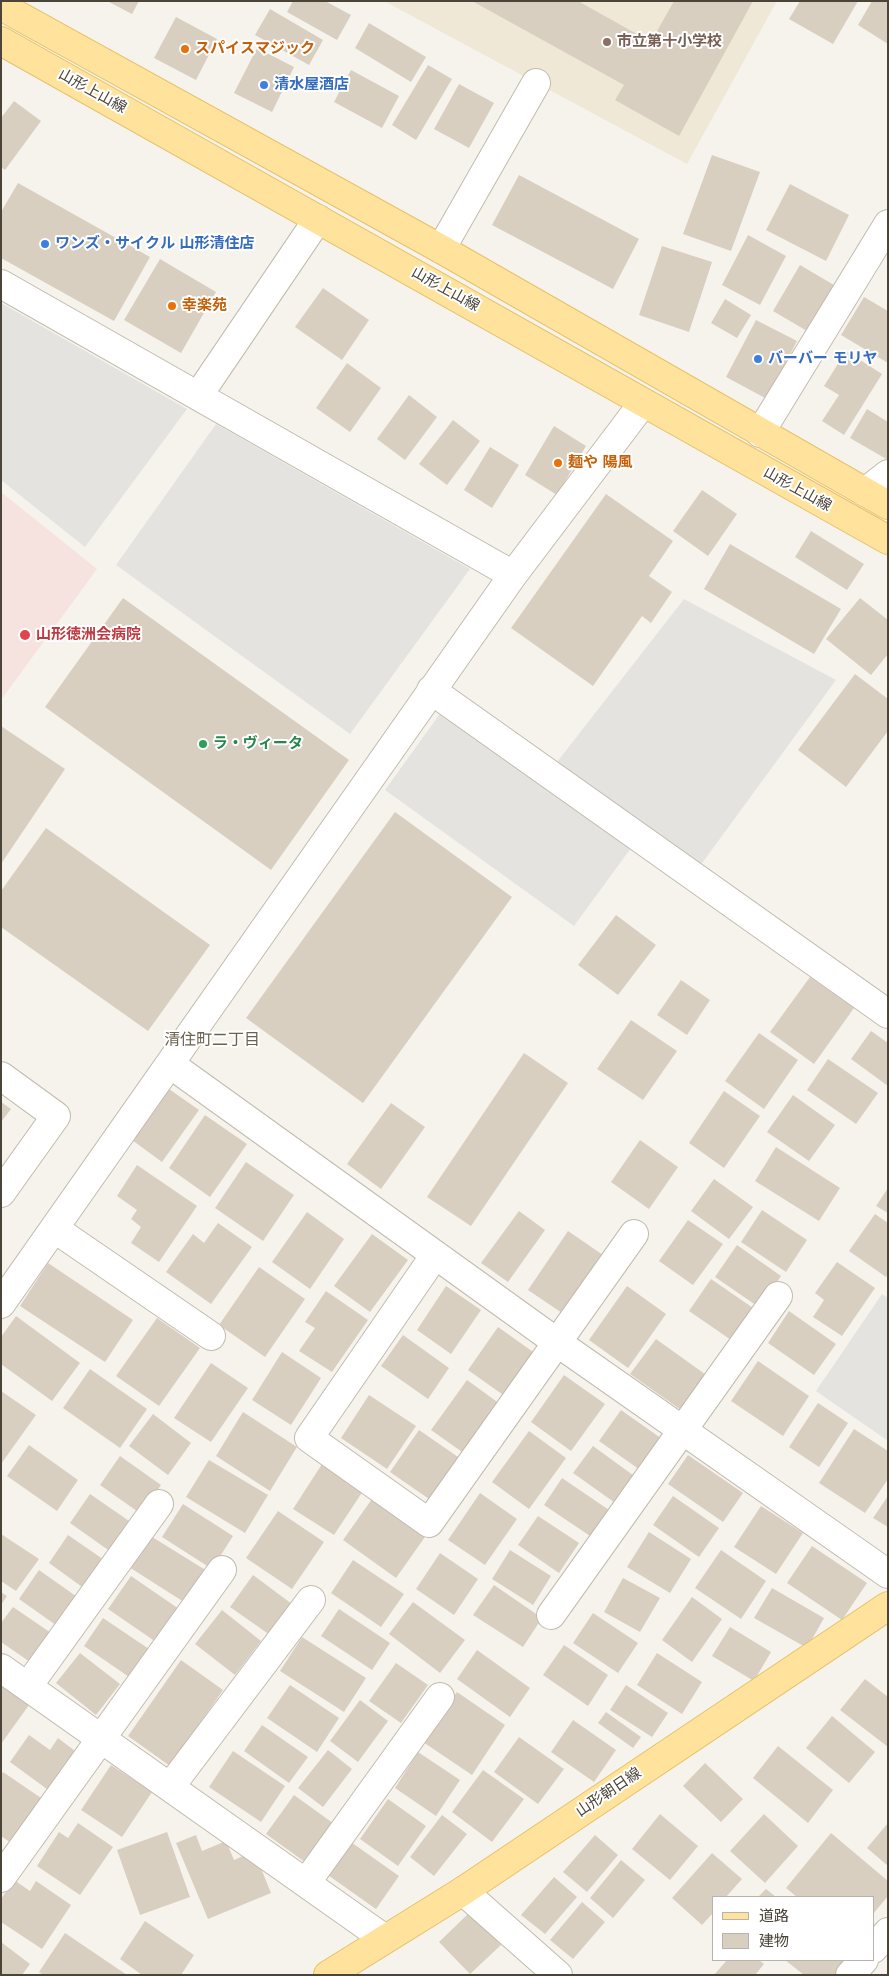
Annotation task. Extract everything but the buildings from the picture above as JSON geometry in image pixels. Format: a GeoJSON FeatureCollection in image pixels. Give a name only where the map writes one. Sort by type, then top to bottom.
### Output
{"type":"FeatureCollection","features":[{"type":"Feature","properties":{"kind":"main road","name":"山形上山線"},"geometry":{"type":"LineString","coordinates":[[1,6],[441,249],[876,498]]}},
{"type":"Feature","properties":{"kind":"main road","name":"山形上山線"},"geometry":{"type":"LineString","coordinates":[[1,41],[888,540]]}},
{"type":"Feature","properties":{"kind":"main road","name":"山形朝日線"},"geometry":{"type":"LineString","coordinates":[[328,1975],[463,1891],[888,1606]]}},
{"type":"Feature","properties":{"kind":"street"},"geometry":{"type":"LineString","coordinates":[[441,249],[536,83]]}},
{"type":"Feature","properties":{"kind":"street"},"geometry":{"type":"LineString","coordinates":[[198,396],[318,219]]}},
{"type":"Feature","properties":{"kind":"street"},"geometry":{"type":"LineString","coordinates":[[760,433],[888,224]]}},
{"type":"Feature","properties":{"kind":"street"},"geometry":{"type":"LineString","coordinates":[[1,284],[513,575]]}},
{"type":"Feature","properties":{"kind":"street"},"geometry":{"type":"LineString","coordinates":[[1,1304],[431,690],[513,575],[643,403]]}},
{"type":"Feature","properties":{"kind":"street"},"geometry":{"type":"LineString","coordinates":[[876,498],[888,474]]}},
{"type":"Feature","properties":{"kind":"street"},"geometry":{"type":"LineString","coordinates":[[431,690],[888,1014]]}},
{"type":"Feature","properties":{"kind":"street"},"geometry":{"type":"LineString","coordinates":[[170,1064],[558,1343],[888,1574]]}},
{"type":"Feature","properties":{"kind":"street"},"geometry":{"type":"LineString","coordinates":[[1,1076],[56,1116],[1,1193]]}},
{"type":"Feature","properties":{"kind":"street"},"geometry":{"type":"LineString","coordinates":[[55,1229],[211,1336]]}},
{"type":"Feature","properties":{"kind":"street"},"geometry":{"type":"LineString","coordinates":[[435,1255],[309,1438],[429,1524],[634,1234]]}},
{"type":"Feature","properties":{"kind":"street"},"geometry":{"type":"LineString","coordinates":[[551,1615],[778,1296]]}},
{"type":"Feature","properties":{"kind":"street"},"geometry":{"type":"LineString","coordinates":[[28,1686],[159,1504]]}},
{"type":"Feature","properties":{"kind":"street"},"geometry":{"type":"LineString","coordinates":[[1,1878],[222,1570]]}},
{"type":"Feature","properties":{"kind":"street"},"geometry":{"type":"LineString","coordinates":[[170,1786],[311,1600]]}},
{"type":"Feature","properties":{"kind":"street"},"geometry":{"type":"LineString","coordinates":[[1,1668],[385,1939]]}},
{"type":"Feature","properties":{"kind":"street"},"geometry":{"type":"LineString","coordinates":[[306,1883],[440,1697]]}},
{"type":"Feature","properties":{"kind":"street"},"geometry":{"type":"LineString","coordinates":[[463,1891],[558,1975]]}},
{"type":"Feature","properties":{"kind":"street"},"geometry":{"type":"LineString","coordinates":[[874,1948],[888,1932]]}},
{"type":"Feature","properties":{"kind":"street"},"geometry":{"type":"LineString","coordinates":[[850,1975],[863,1961]]}},
{"type":"Feature","properties":{"kind":"shaded area","name":"市立第十小学校"},"geometry":{"type":"Polygon","coordinates":[[[384,1],[777,1],[687,164],[384,1]]]}},
{"type":"Feature","properties":{"kind":"shaded area"},"geometry":{"type":"Polygon","coordinates":[[[1,303],[187,409],[85,547],[1,480],[1,303]]]}},
{"type":"Feature","properties":{"kind":"shaded area"},"geometry":{"type":"Polygon","coordinates":[[[216,424],[470,569],[350,734],[116,565],[216,424]]]}},
{"type":"Feature","properties":{"kind":"shaded area","name":"山形徳洲会病院"},"geometry":{"type":"Polygon","coordinates":[[[1,492],[97,569],[1,700],[1,492]]]}},
{"type":"Feature","properties":{"kind":"shaded area"},"geometry":{"type":"Polygon","coordinates":[[[684,599],[836,680],[700,866],[557,762],[684,599]]]}},
{"type":"Feature","properties":{"kind":"shaded area"},"geometry":{"type":"Polygon","coordinates":[[[442,711],[631,848],[574,926],[385,790],[442,711]]]}},
{"type":"Feature","properties":{"kind":"shaded area"},"geometry":{"type":"Polygon","coordinates":[[[882,1294],[888,1298],[888,1441],[816,1391],[882,1294]]]}},
{"type":"Feature","properties":{"kind":"place","name":"市立第十小学校"},"geometry":{"type":"Point","coordinates":[607,42]}},
{"type":"Feature","properties":{"kind":"place","name":"スパイスマジック"},"geometry":{"type":"Point","coordinates":[185,49]}},
{"type":"Feature","properties":{"kind":"place","name":"清水屋酒店"},"geometry":{"type":"Point","coordinates":[264,85]}},
{"type":"Feature","properties":{"kind":"place","name":"ワンズ・サイクル 山形清住店"},"geometry":{"type":"Point","coordinates":[45,244]}},
{"type":"Feature","properties":{"kind":"place","name":"幸楽苑"},"geometry":{"type":"Point","coordinates":[172,306]}},
{"type":"Feature","properties":{"kind":"place","name":"バーバー モリヤ"},"geometry":{"type":"Point","coordinates":[758,359]}},
{"type":"Feature","properties":{"kind":"place","name":"麺や 陽風"},"geometry":{"type":"Point","coordinates":[558,463]}},
{"type":"Feature","properties":{"kind":"place","name":"山形徳洲会病院"},"geometry":{"type":"Point","coordinates":[25,635]}},
{"type":"Feature","properties":{"kind":"place","name":"ラ・ヴィータ"},"geometry":{"type":"Point","coordinates":[203,744]}},
{"type":"Feature","properties":{"kind":"district","name":"清住町二丁目"},"geometry":{"type":"Point","coordinates":[212,1041]}}]}
